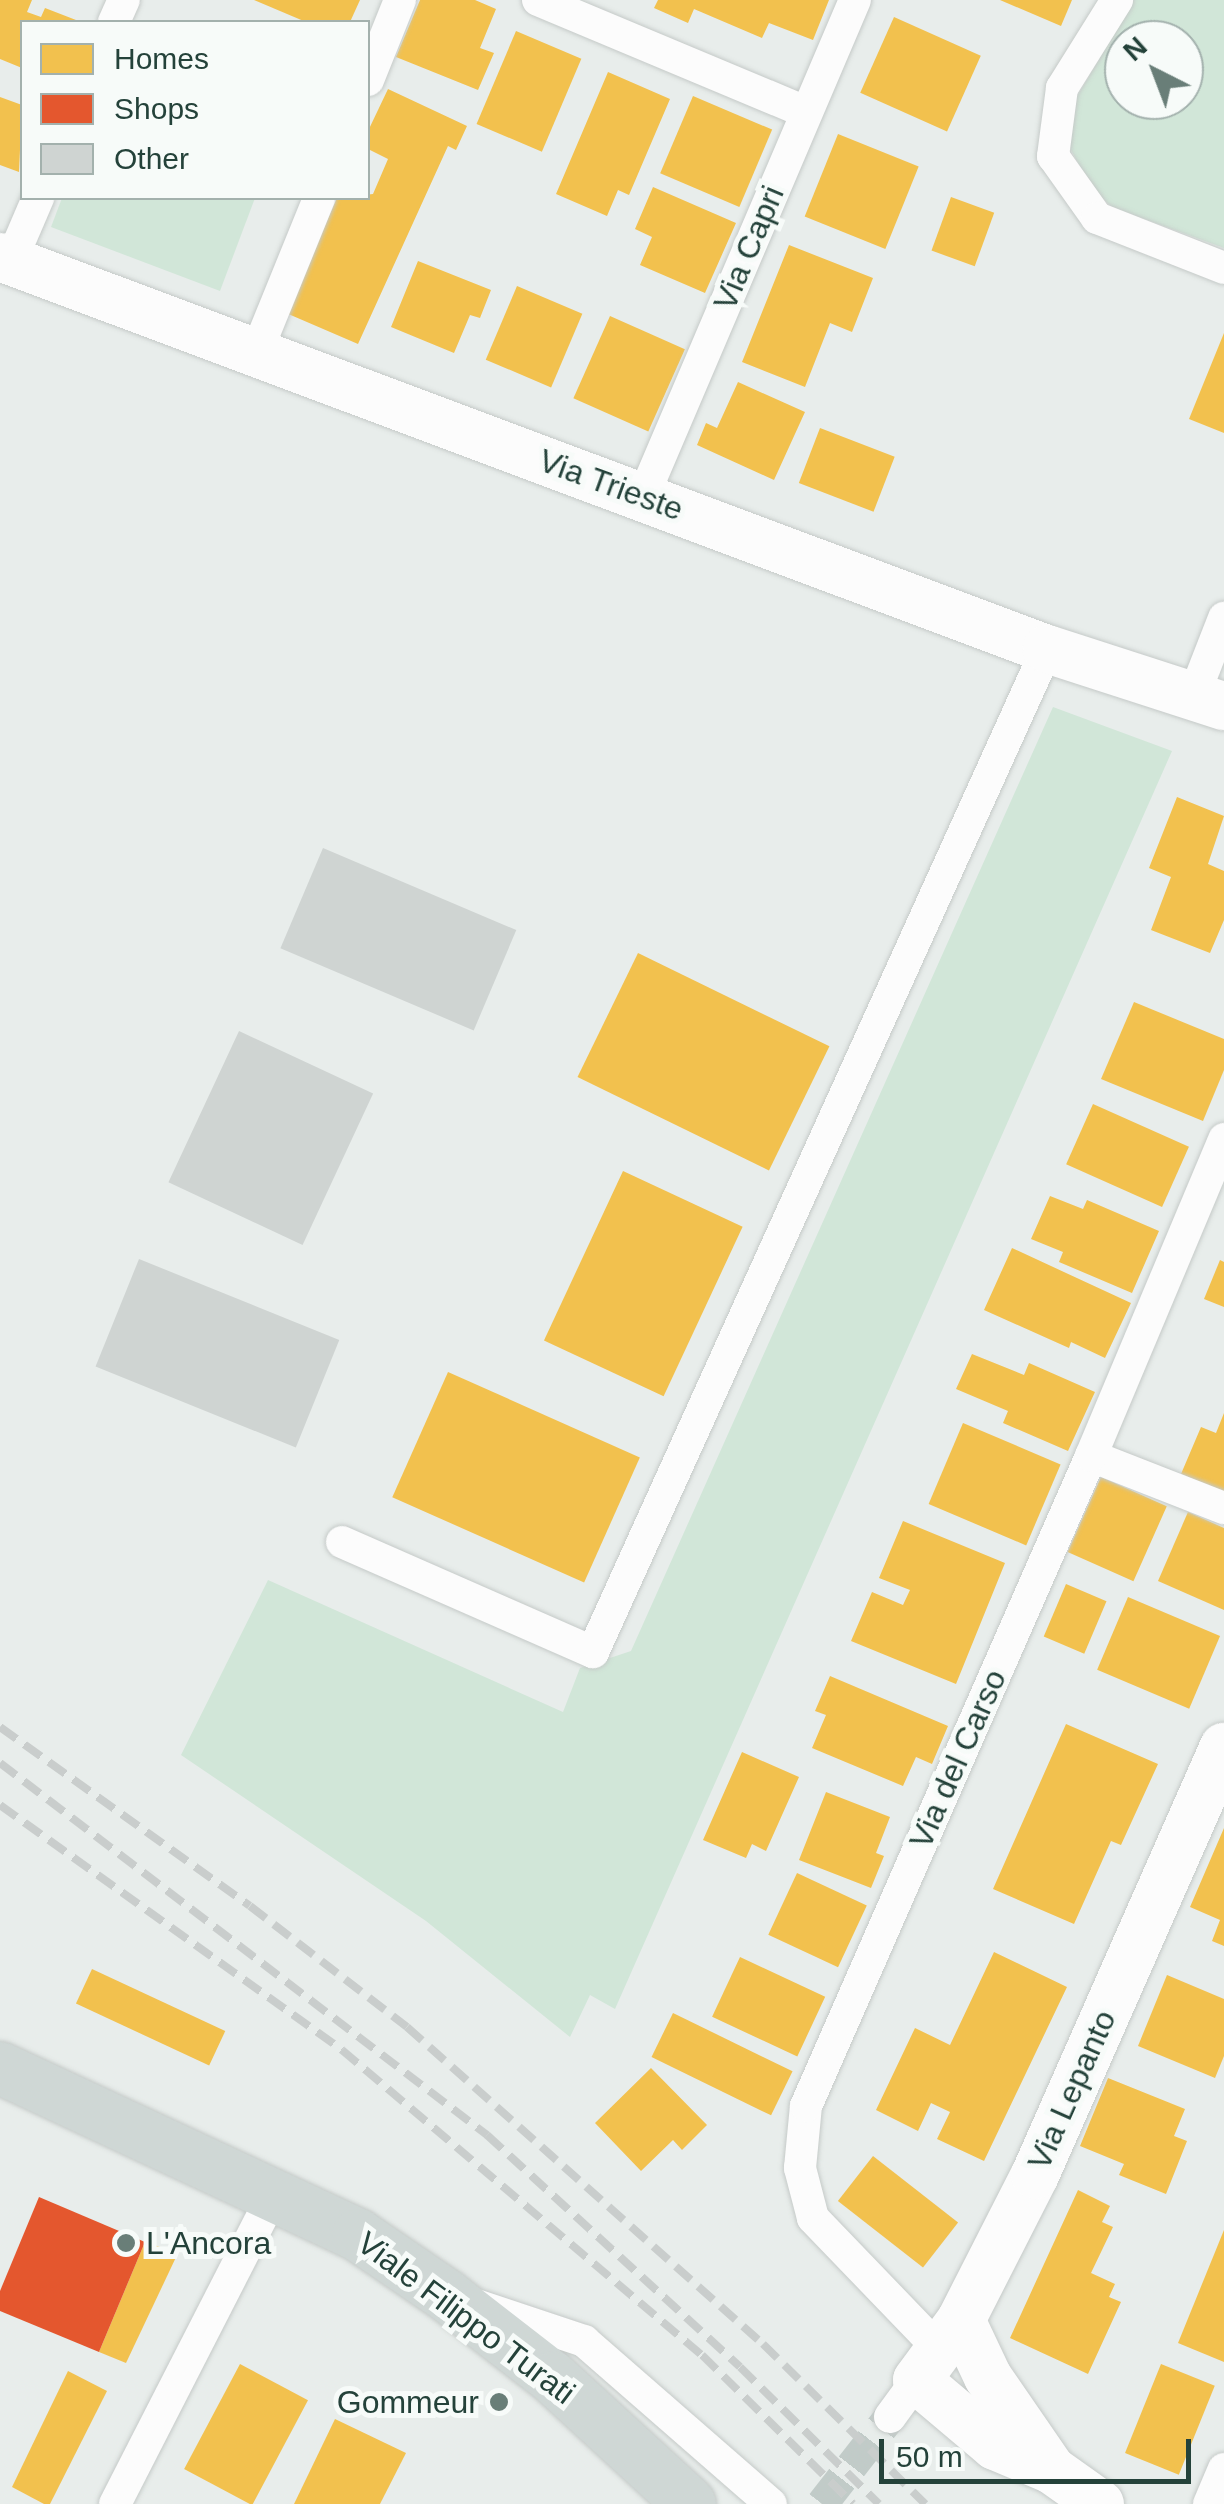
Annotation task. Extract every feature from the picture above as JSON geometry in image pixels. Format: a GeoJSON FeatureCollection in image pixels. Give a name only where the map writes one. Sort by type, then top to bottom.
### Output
{"type":"FeatureCollection","features":[{"type":"Feature","properties":{"kind":"main road","name":"Viale Filippo Turati"},"geometry":{"type":"LineString","coordinates":[[0,2068],[274,2193],[358,2236],[446,2295],[553,2378],[690,2504]]}},
{"type":"Feature","properties":{"kind":"street"},"geometry":{"type":"LineString","coordinates":[[370,75],[400,0]]}},
{"type":"Feature","properties":{"kind":"street"},"geometry":{"type":"LineString","coordinates":[[538,0],[806,112]]}},
{"type":"Feature","properties":{"kind":"street","name":"Via Capri"},"geometry":{"type":"LineString","coordinates":[[643,496],[855,0]]}},
{"type":"Feature","properties":{"kind":"street"},"geometry":{"type":"LineString","coordinates":[[1117,0],[1062,88],[1053,156],[1097,218],[1224,268]]}},
{"type":"Feature","properties":{"kind":"street"},"geometry":{"type":"LineString","coordinates":[[5,259],[37,200]]}},
{"type":"Feature","properties":{"kind":"street"},"geometry":{"type":"LineString","coordinates":[[255,356],[319,200]]}},
{"type":"Feature","properties":{"kind":"street","name":"Via Trieste"},"geometry":{"type":"LineString","coordinates":[[5,259],[255,356],[643,496],[1048,649],[1209,700]]}},
{"type":"Feature","properties":{"kind":"street"},"geometry":{"type":"LineString","coordinates":[[1209,700],[1224,618]]}},
{"type":"Feature","properties":{"kind":"street"},"geometry":{"type":"LineString","coordinates":[[342,1542],[593,1652],[1048,649]]}},
{"type":"Feature","properties":{"kind":"street","name":"Via del Carso"},"geometry":{"type":"LineString","coordinates":[[927,2366],[813,2218],[800,2168],[806,2106],[1091,1456],[1224,1138]]}},
{"type":"Feature","properties":{"kind":"street"},"geometry":{"type":"LineString","coordinates":[[1091,1456],[1224,1508]]}},
{"type":"Feature","properties":{"kind":"street","name":"Via Lepanto"},"geometry":{"type":"LineString","coordinates":[[927,2366],[1035,2175],[1218,1777]]}},
{"type":"Feature","properties":{"kind":"street"},"geometry":{"type":"LineString","coordinates":[[116,2504],[274,2193]]}},
{"type":"Feature","properties":{"kind":"street"},"geometry":{"type":"LineString","coordinates":[[446,2295],[584,2341],[771,2504]]}},
{"type":"Feature","properties":{"kind":"street"},"geometry":{"type":"LineString","coordinates":[[927,2366],[995,2446],[1052,2470],[1100,2504]]}},
{"type":"Feature","properties":{"kind":"street"},"geometry":{"type":"LineString","coordinates":[[927,2366],[988,2377],[1052,2470]]}},
{"type":"Feature","properties":{"kind":"street"},"geometry":{"type":"LineString","coordinates":[[1209,2504],[1224,2470]]}},
{"type":"Feature","properties":{"kind":"green space"},"geometry":{"type":"Polygon","coordinates":[[[1134,0],[1224,0],[1224,248],[1112,207],[1091,187],[1068,144],[1072,105],[1104,51],[1104,120],[1204,120],[1204,20],[1122,20],[1134,0]]]}},
{"type":"Feature","properties":{"kind":"green space"},"geometry":{"type":"Polygon","coordinates":[[[61,200],[254,200],[220,291],[51,227],[61,200]]]}},
{"type":"Feature","properties":{"kind":"green space"},"geometry":{"type":"Polygon","coordinates":[[[1053,707],[1172,751],[615,2009],[590,1995],[570,2037],[426,1921],[181,1755],[268,1580],[563,1712],[580,1668],[631,1651],[1053,707]]]}},
{"type":"Feature","properties":{"kind":"building: Homes"},"geometry":{"type":"Polygon","coordinates":[[[0,0],[32,0],[27,12],[41,17],[45,8],[76,20],[20,20],[20,67],[0,59],[0,0]]]}},
{"type":"Feature","properties":{"kind":"building: Homes"},"geometry":{"type":"Polygon","coordinates":[[[254,0],[360,0],[351,20],[301,20],[254,0]]]}},
{"type":"Feature","properties":{"kind":"building: Homes"},"geometry":{"type":"Polygon","coordinates":[[[420,0],[475,0],[496,9],[480,48],[494,53],[478,90],[396,57],[420,0]]]}},
{"type":"Feature","properties":{"kind":"building: Homes"},"geometry":{"type":"Polygon","coordinates":[[[658,0],[829,0],[813,40],[769,23],[762,38],[694,9],[688,23],[654,8],[658,0]]]}},
{"type":"Feature","properties":{"kind":"building: Homes"},"geometry":{"type":"Polygon","coordinates":[[[1000,0],[1072,0],[1061,26],[1000,0]]]}},
{"type":"Feature","properties":{"kind":"building: Homes"},"geometry":{"type":"Polygon","coordinates":[[[894,17],[981,56],[947,131],[860,93],[894,17]]]}},
{"type":"Feature","properties":{"kind":"building: Homes"},"geometry":{"type":"Polygon","coordinates":[[[516,31],[581,59],[542,152],[477,124],[516,31]]]}},
{"type":"Feature","properties":{"kind":"building: Homes"},"geometry":{"type":"Polygon","coordinates":[[[608,72],[670,99],[629,195],[618,190],[607,216],[556,194],[608,72]]]}},
{"type":"Feature","properties":{"kind":"building: Homes"},"geometry":{"type":"Polygon","coordinates":[[[388,89],[467,126],[456,150],[448,146],[358,344],[286,313],[336,200],[370,200],[373,194],[388,159],[370,150],[370,127],[388,89]]]}},
{"type":"Feature","properties":{"kind":"building: Homes"},"geometry":{"type":"Polygon","coordinates":[[[693,96],[772,130],[739,207],[660,173],[693,96]]]}},
{"type":"Feature","properties":{"kind":"building: Homes"},"geometry":{"type":"Polygon","coordinates":[[[0,97],[20,104],[19,172],[0,165],[0,97]]]}},
{"type":"Feature","properties":{"kind":"building: Homes"},"geometry":{"type":"Polygon","coordinates":[[[838,134],[919,167],[885,249],[805,217],[838,134]]]}},
{"type":"Feature","properties":{"kind":"building: Homes"},"geometry":{"type":"Polygon","coordinates":[[[653,187],[736,223],[705,293],[640,265],[652,237],[635,229],[653,187]]]}},
{"type":"Feature","properties":{"kind":"building: Homes"},"geometry":{"type":"Polygon","coordinates":[[[951,197],[994,213],[975,266],[932,251],[951,197]]]}},
{"type":"Feature","properties":{"kind":"building: Homes"},"geometry":{"type":"Polygon","coordinates":[[[789,245],[873,278],[852,332],[830,323],[805,387],[742,362],[789,245]]]}},
{"type":"Feature","properties":{"kind":"building: Homes"},"geometry":{"type":"Polygon","coordinates":[[[418,261],[491,290],[480,318],[470,315],[454,353],[391,327],[418,261]]]}},
{"type":"Feature","properties":{"kind":"building: Homes"},"geometry":{"type":"Polygon","coordinates":[[[517,286],[582,314],[551,387],[486,360],[517,286]]]}},
{"type":"Feature","properties":{"kind":"building: Homes"},"geometry":{"type":"Polygon","coordinates":[[[610,316],[685,349],[648,432],[573,398],[610,316]]]}},
{"type":"Feature","properties":{"kind":"building: Homes"},"geometry":{"type":"Polygon","coordinates":[[[1224,333],[1224,433],[1189,419],[1224,333]]]}},
{"type":"Feature","properties":{"kind":"building: Homes"},"geometry":{"type":"Polygon","coordinates":[[[738,382],[805,412],[774,480],[697,445],[706,423],[717,428],[738,382]]]}},
{"type":"Feature","properties":{"kind":"building: Homes"},"geometry":{"type":"Polygon","coordinates":[[[820,428],[895,457],[874,512],[799,483],[820,428]]]}},
{"type":"Feature","properties":{"kind":"building: Homes"},"geometry":{"type":"Polygon","coordinates":[[[1177,797],[1224,816],[1208,864],[1224,871],[1224,920],[1210,953],[1151,930],[1171,877],[1149,868],[1177,797]]]}},
{"type":"Feature","properties":{"kind":"building: Homes"},"geometry":{"type":"Polygon","coordinates":[[[638,953],[829,1046],[769,1170],[578,1077],[638,953]]]}},
{"type":"Feature","properties":{"kind":"building: Homes"},"geometry":{"type":"Polygon","coordinates":[[[1134,1002],[1224,1039],[1224,1070],[1203,1121],[1101,1079],[1134,1002]]]}},
{"type":"Feature","properties":{"kind":"building: Homes"},"geometry":{"type":"Polygon","coordinates":[[[1093,1104],[1189,1147],[1162,1207],[1066,1164],[1093,1104]]]}},
{"type":"Feature","properties":{"kind":"building: Homes"},"geometry":{"type":"Polygon","coordinates":[[[623,1171],[743,1227],[664,1396],[544,1340],[623,1171]]]}},
{"type":"Feature","properties":{"kind":"building: Homes"},"geometry":{"type":"Polygon","coordinates":[[[1050,1196],[1083,1209],[1087,1200],[1159,1231],[1132,1293],[1059,1262],[1063,1252],[1031,1239],[1050,1196]]]}},
{"type":"Feature","properties":{"kind":"building: Homes"},"geometry":{"type":"Polygon","coordinates":[[[1012,1248],[1131,1303],[1105,1358],[1071,1342],[1069,1348],[984,1310],[1012,1248]]]}},
{"type":"Feature","properties":{"kind":"building: Homes"},"geometry":{"type":"Polygon","coordinates":[[[1220,1260],[1224,1262],[1224,1307],[1204,1299],[1220,1260]]]}},
{"type":"Feature","properties":{"kind":"building: Homes"},"geometry":{"type":"Polygon","coordinates":[[[972,1354],[1024,1375],[1029,1363],[1095,1392],[1068,1451],[1003,1423],[1008,1411],[956,1389],[972,1354]]]}},
{"type":"Feature","properties":{"kind":"building: Homes"},"geometry":{"type":"Polygon","coordinates":[[[448,1372],[640,1457],[584,1583],[392,1497],[448,1372]]]}},
{"type":"Feature","properties":{"kind":"building: Homes"},"geometry":{"type":"Polygon","coordinates":[[[1224,1413],[1224,1493],[1181,1474],[1201,1427],[1216,1433],[1224,1413]]]}},
{"type":"Feature","properties":{"kind":"building: Homes"},"geometry":{"type":"Polygon","coordinates":[[[963,1423],[1061,1464],[1026,1545],[929,1504],[963,1423]]]}},
{"type":"Feature","properties":{"kind":"building: Homes"},"geometry":{"type":"Polygon","coordinates":[[[1101,1477],[1167,1506],[1133,1581],[1068,1552],[1101,1477]]]}},
{"type":"Feature","properties":{"kind":"building: Homes"},"geometry":{"type":"Polygon","coordinates":[[[1188,1512],[1224,1528],[1224,1610],[1158,1581],[1188,1512]]]}},
{"type":"Feature","properties":{"kind":"building: Homes"},"geometry":{"type":"Polygon","coordinates":[[[903,1521],[1005,1563],[956,1684],[851,1641],[872,1592],[903,1605],[910,1590],[879,1578],[903,1521]]]}},
{"type":"Feature","properties":{"kind":"building: Homes"},"geometry":{"type":"Polygon","coordinates":[[[1066,1584],[1107,1601],[1084,1654],[1044,1636],[1066,1584]]]}},
{"type":"Feature","properties":{"kind":"building: Homes"},"geometry":{"type":"Polygon","coordinates":[[[1128,1597],[1220,1636],[1189,1709],[1097,1670],[1128,1597]]]}},
{"type":"Feature","properties":{"kind":"building: Homes"},"geometry":{"type":"Polygon","coordinates":[[[830,1676],[948,1726],[932,1764],[916,1757],[903,1786],[812,1748],[826,1715],[815,1711],[830,1676]]]}},
{"type":"Feature","properties":{"kind":"building: Homes"},"geometry":{"type":"Polygon","coordinates":[[[1066,1724],[1158,1764],[1121,1845],[1111,1841],[1074,1924],[993,1889],[1066,1724]]]}},
{"type":"Feature","properties":{"kind":"building: Homes"},"geometry":{"type":"Polygon","coordinates":[[[742,1752],[799,1777],[766,1851],[752,1844],[746,1858],[703,1840],[742,1752]]]}},
{"type":"Feature","properties":{"kind":"building: Homes"},"geometry":{"type":"Polygon","coordinates":[[[826,1792],[890,1817],[876,1853],[884,1856],[871,1888],[799,1860],[826,1792]]]}},
{"type":"Feature","properties":{"kind":"building: Homes"},"geometry":{"type":"Polygon","coordinates":[[[1224,1828],[1224,1946],[1212,1941],[1220,1920],[1190,1907],[1224,1828]]]}},
{"type":"Feature","properties":{"kind":"building: Homes"},"geometry":{"type":"Polygon","coordinates":[[[797,1873],[867,1906],[838,1967],[768,1935],[797,1873]]]}},
{"type":"Feature","properties":{"kind":"building: Homes"},"geometry":{"type":"Polygon","coordinates":[[[994,1952],[1067,1987],[984,2161],[937,2139],[950,2112],[931,2103],[918,2131],[876,2110],[915,2028],[950,2045],[994,1952]]]}},
{"type":"Feature","properties":{"kind":"building: Homes"},"geometry":{"type":"Polygon","coordinates":[[[740,1957],[825,1997],[797,2057],[712,2017],[740,1957]]]}},
{"type":"Feature","properties":{"kind":"building: Homes"},"geometry":{"type":"Polygon","coordinates":[[[92,1969],[225,2031],[209,2066],[76,2003],[92,1969]]]}},
{"type":"Feature","properties":{"kind":"building: Homes"},"geometry":{"type":"Polygon","coordinates":[[[1167,1975],[1224,1999],[1224,2056],[1215,2078],[1138,2046],[1167,1975]]]}},
{"type":"Feature","properties":{"kind":"building: Homes"},"geometry":{"type":"Polygon","coordinates":[[[673,2013],[793,2071],[771,2115],[652,2057],[673,2013]]]}},
{"type":"Feature","properties":{"kind":"building: Homes"},"geometry":{"type":"Polygon","coordinates":[[[651,2068],[707,2125],[682,2150],[673,2140],[641,2171],[595,2123],[651,2068]]]}},
{"type":"Feature","properties":{"kind":"building: Homes"},"geometry":{"type":"Polygon","coordinates":[[[1108,2078],[1185,2109],[1174,2136],[1187,2141],[1166,2194],[1119,2175],[1124,2164],[1080,2146],[1108,2078]]]}},
{"type":"Feature","properties":{"kind":"building: Homes"},"geometry":{"type":"Polygon","coordinates":[[[873,2156],[958,2222],[923,2267],[838,2201],[873,2156]]]}},
{"type":"Feature","properties":{"kind":"building: Homes"},"geometry":{"type":"Polygon","coordinates":[[[1078,2190],[1110,2206],[1102,2222],[1113,2227],[1091,2273],[1115,2284],[1109,2297],[1121,2302],[1088,2374],[1010,2338],[1078,2190]]]}},
{"type":"Feature","properties":{"kind":"building: Homes"},"geometry":{"type":"Polygon","coordinates":[[[1224,2230],[1224,2362],[1178,2343],[1224,2230]]]}},
{"type":"Feature","properties":{"kind":"building: Homes"},"geometry":{"type":"Polygon","coordinates":[[[145,2242],[178,2253],[126,2363],[99,2352],[145,2242]]]}},
{"type":"Feature","properties":{"kind":"building: Homes"},"geometry":{"type":"Polygon","coordinates":[[[240,2364],[308,2400],[253,2504],[184,2469],[240,2364]]]}},
{"type":"Feature","properties":{"kind":"building: Homes"},"geometry":{"type":"Polygon","coordinates":[[[1161,2364],[1215,2386],[1179,2475],[1125,2453],[1161,2364]]]}},
{"type":"Feature","properties":{"kind":"building: Homes"},"geometry":{"type":"Polygon","coordinates":[[[68,2371],[107,2391],[50,2504],[44,2504],[12,2487],[68,2371]]]}},
{"type":"Feature","properties":{"kind":"building: Homes"},"geometry":{"type":"Polygon","coordinates":[[[335,2419],[406,2453],[380,2504],[294,2504],[335,2419]]]}},
{"type":"Feature","properties":{"kind":"building: Shops"},"geometry":{"type":"Polygon","coordinates":[[[39,2197],[145,2242],[99,2352],[0,2311],[0,2291],[39,2197]]]}},
{"type":"Feature","properties":{"kind":"building: Other"},"geometry":{"type":"Polygon","coordinates":[[[323,848],[516,930],[474,1030],[280,948],[323,848]]]}},
{"type":"Feature","properties":{"kind":"building: Other"},"geometry":{"type":"Polygon","coordinates":[[[239,1031],[373,1094],[303,1245],[168,1182],[239,1031]]]}},
{"type":"Feature","properties":{"kind":"building: Other"},"geometry":{"type":"Polygon","coordinates":[[[139,1259],[339,1340],[296,1447],[96,1367],[139,1259]]]}},
{"type":"Feature","properties":{"kind":"tunnel"},"geometry":{"type":"LineString","coordinates":[[822,2504],[890,2417]]}},
{"type":"Feature","properties":{"kind":"railway"},"geometry":{"type":"LineString","coordinates":[[0,1727],[250,1906],[407,2027],[763,2344],[925,2504]]}},
{"type":"Feature","properties":{"kind":"railway"},"geometry":{"type":"LineString","coordinates":[[0,1763],[487,2135],[740,2367],[879,2504]]}},
{"type":"Feature","properties":{"kind":"railway"},"geometry":{"type":"LineString","coordinates":[[0,1805],[342,2050],[702,2355],[853,2504]]}},
{"type":"Feature","properties":{"kind":"place","name":"L'Ancora"},"geometry":{"type":"Point","coordinates":[126,2243]}},
{"type":"Feature","properties":{"kind":"place","name":"Gommeur"},"geometry":{"type":"Point","coordinates":[499,2402]}}]}
